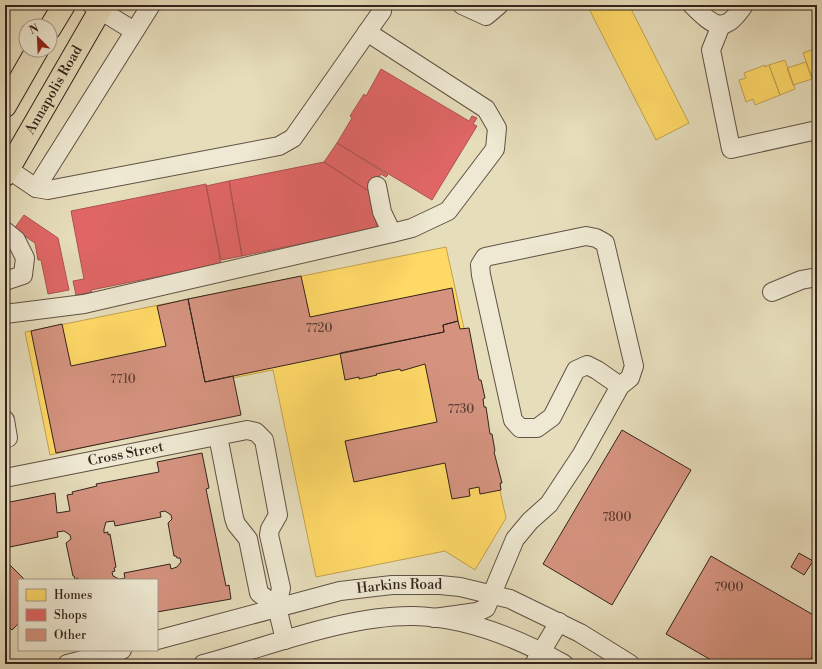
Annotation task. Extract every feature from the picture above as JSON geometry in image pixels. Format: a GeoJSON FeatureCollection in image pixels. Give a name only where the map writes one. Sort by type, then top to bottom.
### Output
{"type":"FeatureCollection","features":[{"type":"Feature","properties":{"kind":"main road"},"geometry":{"type":"LineString","coordinates":[[56,18],[64,5]]}},
{"type":"Feature","properties":{"kind":"main road","name":"Annapolis Road"},"geometry":{"type":"LineString","coordinates":[[7,172],[98,7]]}},
{"type":"Feature","properties":{"kind":"main road"},"geometry":{"type":"LineString","coordinates":[[5,106],[32,58]]}},
{"type":"Feature","properties":{"kind":"street"},"geometry":{"type":"LineString","coordinates":[[36,188],[151,5]]}},
{"type":"Feature","properties":{"kind":"street"},"geometry":{"type":"LineString","coordinates":[[7,172],[36,188],[48,190],[279,146],[293,138],[382,11],[380,5]]}},
{"type":"Feature","properties":{"kind":"street"},"geometry":{"type":"LineString","coordinates":[[462,5],[486,16],[499,5]]}},
{"type":"Feature","properties":{"kind":"street"},"geometry":{"type":"LineString","coordinates":[[692,5],[709,22],[721,25],[733,20],[744,5]]}},
{"type":"Feature","properties":{"kind":"street"},"geometry":{"type":"LineString","coordinates":[[98,7],[134,31]]}},
{"type":"Feature","properties":{"kind":"street"},"geometry":{"type":"LineString","coordinates":[[721,25],[711,50],[731,149],[817,130]]}},
{"type":"Feature","properties":{"kind":"street"},"geometry":{"type":"LineString","coordinates":[[5,314],[84,304],[392,233],[412,228],[448,211],[495,149],[497,128],[486,109],[367,32]]}},
{"type":"Feature","properties":{"kind":"street"},"geometry":{"type":"LineString","coordinates":[[377,186],[382,212],[392,233]]}},
{"type":"Feature","properties":{"kind":"street"},"geometry":{"type":"LineString","coordinates":[[5,231],[16,240],[25,258],[23,275],[5,281]]}},
{"type":"Feature","properties":{"kind":"street"},"geometry":{"type":"LineString","coordinates":[[434,618],[478,612],[486,608],[490,594],[515,539],[530,521],[549,504],[582,454],[620,386],[630,378],[634,366],[605,243],[596,238],[586,236],[485,257],[480,265],[481,275],[513,420],[520,428],[537,428],[552,417],[576,370],[587,365],[620,386]]}},
{"type":"Feature","properties":{"kind":"street"},"geometry":{"type":"LineString","coordinates":[[772,292],[801,280],[817,277]]}},
{"type":"Feature","properties":{"kind":"street"},"geometry":{"type":"LineString","coordinates":[[5,420],[8,438]]}},
{"type":"Feature","properties":{"kind":"street","name":"Cross Street"},"geometry":{"type":"LineString","coordinates":[[5,478],[247,430],[256,432],[264,440],[278,515],[270,529],[269,534]]}},
{"type":"Feature","properties":{"kind":"street"},"geometry":{"type":"LineString","coordinates":[[218,436],[234,518],[236,524],[248,539],[259,593],[277,607]]}},
{"type":"Feature","properties":{"kind":"street"},"geometry":{"type":"LineString","coordinates":[[248,539],[269,534],[281,588],[277,607],[285,640]]}},
{"type":"Feature","properties":{"kind":"street","name":"Harkins Road"},"geometry":{"type":"LineString","coordinates":[[158,640],[340,590],[392,585],[440,585],[510,599],[580,633],[630,664]]}},
{"type":"Feature","properties":{"kind":"street","name":"Harkins Road"},"geometry":{"type":"LineString","coordinates":[[203,664],[285,640],[350,624],[384,618],[412,616],[463,622],[520,641],[538,657],[564,664]]}},
{"type":"Feature","properties":{"kind":"street"},"geometry":{"type":"LineString","coordinates":[[538,657],[559,622]]}},
{"type":"Feature","properties":{"kind":"street"},"geometry":{"type":"LineString","coordinates":[[67,664],[118,651]]}},
{"type":"Feature","properties":{"kind":"building: Homes"},"geometry":{"type":"Polygon","coordinates":[[[587,5],[629,5],[689,123],[656,140],[587,5]]]}},
{"type":"Feature","properties":{"kind":"building: Homes"},"geometry":{"type":"Polygon","coordinates":[[[817,48],[817,85],[815,86],[803,53],[817,48]]]}},
{"type":"Feature","properties":{"kind":"building: Homes"},"geometry":{"type":"Polygon","coordinates":[[[785,60],[795,89],[780,95],[769,65],[785,60]]]}},
{"type":"Feature","properties":{"kind":"building: Homes"},"geometry":{"type":"Polygon","coordinates":[[[806,62],[812,79],[793,85],[787,68],[806,62]]]}},
{"type":"Feature","properties":{"kind":"building: Homes"},"geometry":{"type":"Polygon","coordinates":[[[765,65],[765,67],[769,65],[780,95],[755,105],[753,99],[746,102],[739,80],[746,78],[744,73],[765,65]]]}},
{"type":"Feature","properties":{"kind":"building: Homes"},"geometry":{"type":"Polygon","coordinates":[[[446,247],[506,518],[475,570],[445,551],[316,577],[273,370],[232,378],[239,413],[50,455],[25,332],[446,247]]]}},
{"type":"Feature","properties":{"kind":"building: Shops"},"geometry":{"type":"Polygon","coordinates":[[[381,69],[469,121],[472,116],[477,118],[473,124],[477,126],[432,200],[337,143],[352,118],[350,116],[364,94],[366,96],[381,69]]]}},
{"type":"Feature","properties":{"kind":"building: Shops"},"geometry":{"type":"Polygon","coordinates":[[[337,143],[388,175],[386,177],[381,174],[370,192],[324,162],[337,143]]]}},
{"type":"Feature","properties":{"kind":"building: Shops"},"geometry":{"type":"Polygon","coordinates":[[[324,162],[370,192],[377,228],[242,256],[229,181],[324,162]]]}},
{"type":"Feature","properties":{"kind":"building: Shops"},"geometry":{"type":"Polygon","coordinates":[[[229,181],[242,256],[221,260],[206,186],[229,181]]]}},
{"type":"Feature","properties":{"kind":"building: Shops"},"geometry":{"type":"Polygon","coordinates":[[[206,184],[221,264],[91,290],[92,292],[76,295],[73,281],[84,279],[71,211],[206,184]]]}},
{"type":"Feature","properties":{"kind":"building: Shops"},"geometry":{"type":"Polygon","coordinates":[[[24,215],[58,238],[69,290],[48,294],[41,260],[38,260],[35,243],[14,229],[24,215]]]}},
{"type":"Feature","properties":{"kind":"building: Other"},"geometry":{"type":"Polygon","coordinates":[[[301,276],[310,317],[452,288],[458,321],[443,325],[444,332],[205,382],[188,299],[301,276]]]}},
{"type":"Feature","properties":{"kind":"building: Other"},"geometry":{"type":"Polygon","coordinates":[[[188,299],[205,382],[233,376],[241,415],[56,453],[31,331],[62,324],[71,366],[166,346],[157,306],[188,299]]]}},
{"type":"Feature","properties":{"kind":"building: Other"},"geometry":{"type":"Polygon","coordinates":[[[458,321],[460,329],[469,328],[479,380],[481,380],[485,398],[483,399],[484,407],[486,407],[490,434],[492,434],[494,452],[502,483],[500,483],[501,490],[480,494],[479,487],[469,489],[470,496],[452,499],[445,463],[354,482],[345,441],[437,422],[425,364],[401,371],[400,369],[359,379],[359,377],[345,380],[340,353],[444,332],[443,325],[458,321]]]}},
{"type":"Feature","properties":{"kind":"building: Other"},"geometry":{"type":"Polygon","coordinates":[[[622,430],[691,470],[612,605],[543,564],[622,430]]]}},
{"type":"Feature","properties":{"kind":"building: Other"},"geometry":{"type":"Polygon","coordinates":[[[202,453],[209,488],[206,489],[226,586],[229,585],[231,599],[158,612],[158,579],[119,579],[78,579],[78,578],[75,579],[73,576],[66,543],[71,539],[70,535],[64,531],[57,532],[58,537],[5,548],[5,503],[55,493],[57,513],[70,511],[67,495],[73,494],[72,492],[97,486],[96,484],[159,472],[157,462],[202,453]],[[165,511],[160,512],[161,517],[115,526],[114,521],[106,522],[104,533],[108,532],[108,535],[110,534],[116,567],[114,568],[115,571],[112,572],[113,576],[119,579],[125,578],[124,573],[170,564],[171,569],[177,567],[181,562],[180,558],[174,556],[168,523],[172,519],[171,515],[165,511]]]}},
{"type":"Feature","properties":{"kind":"building: Other"},"geometry":{"type":"Polygon","coordinates":[[[799,553],[813,561],[804,575],[791,567],[799,553]]]}},
{"type":"Feature","properties":{"kind":"building: Other"},"geometry":{"type":"Polygon","coordinates":[[[711,556],[817,617],[817,649],[808,664],[718,664],[666,634],[711,556]]]}},
{"type":"Feature","properties":{"kind":"building: Other"},"geometry":{"type":"Polygon","coordinates":[[[5,560],[24,579],[18,579],[18,624],[12,630],[5,623],[5,560]]]}}]}
